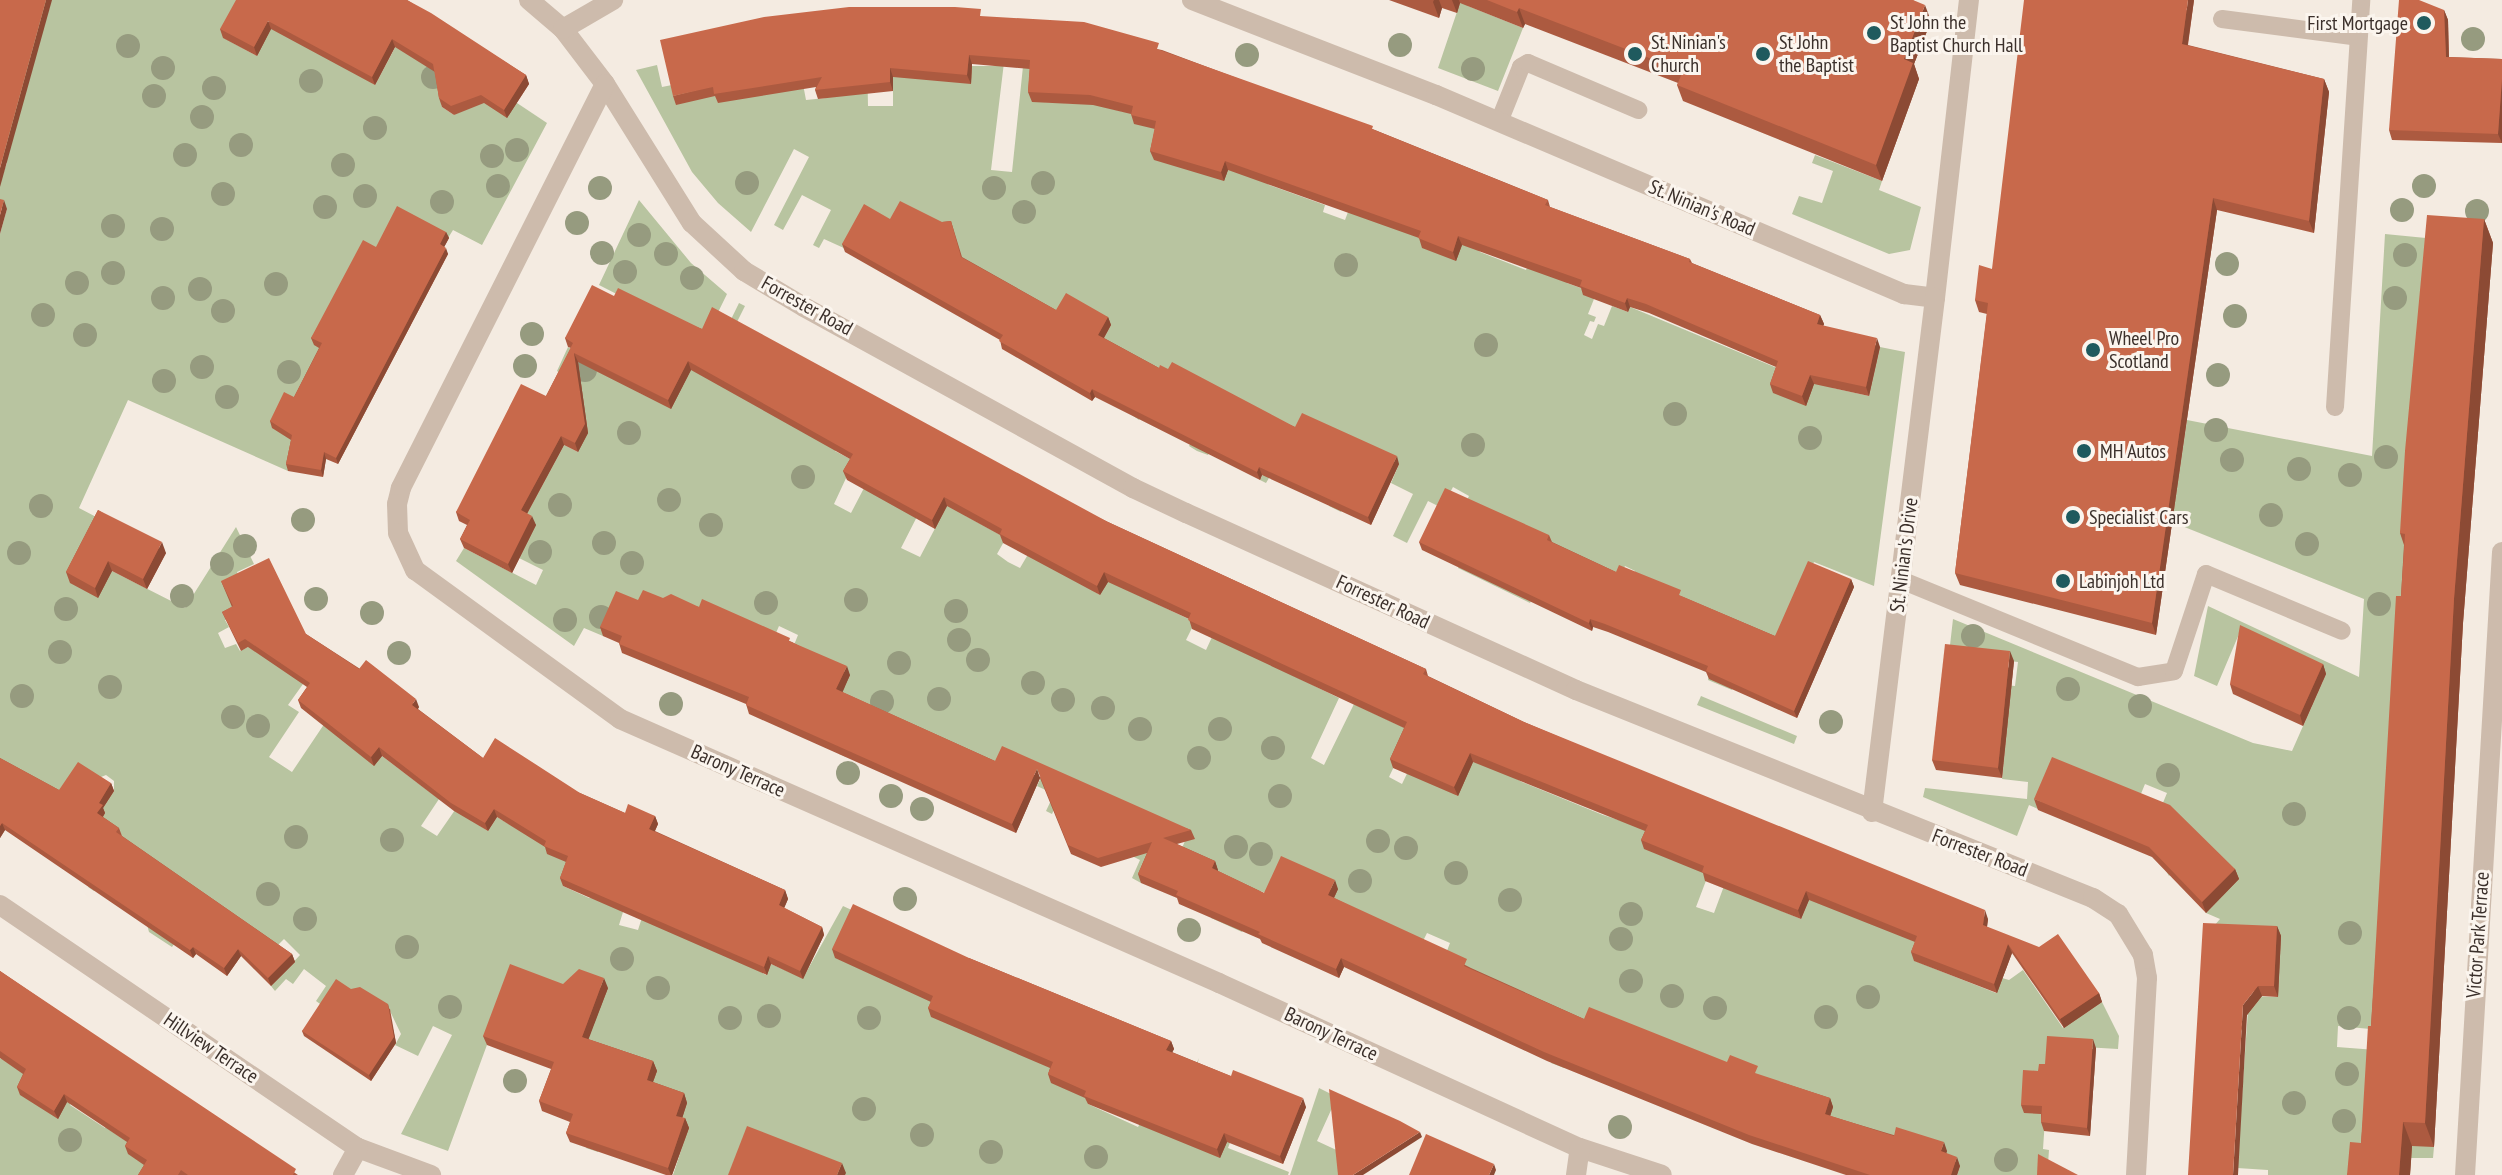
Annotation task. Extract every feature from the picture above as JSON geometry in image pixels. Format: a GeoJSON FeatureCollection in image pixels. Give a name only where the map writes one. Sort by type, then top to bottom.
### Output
{"type":"FeatureCollection","features":[{"type":"Feature","properties":{"kind":"street","name":"Forrester Road"},"geometry":{"type":"LineString","coordinates":[[529,0],[563,29],[605,84],[692,223],[744,271],[804,307],[1133,488],[1186,513],[1576,690],[1872,812],[1979,851],[2093,898],[2118,914],[2143,955],[2147,978],[2136,1175]]}},
{"type":"Feature","properties":{"kind":"street"},"geometry":{"type":"LineString","coordinates":[[563,29],[613,0]]}},
{"type":"Feature","properties":{"kind":"street","name":"St. Ninian's Road"},"geometry":{"type":"LineString","coordinates":[[1192,0],[1499,122],[1904,294],[1935,298]]}},
{"type":"Feature","properties":{"kind":"street"},"geometry":{"type":"LineString","coordinates":[[1935,298],[1969,0]]}},
{"type":"Feature","properties":{"kind":"street","name":"Barony Terrace"},"geometry":{"type":"LineString","coordinates":[[605,84],[401,488],[398,533],[415,570],[620,719],[1219,983],[1580,1148],[1662,1175]]}},
{"type":"Feature","properties":{"kind":"street","name":"St. Ninian's Drive"},"geometry":{"type":"LineString","coordinates":[[1872,812],[1935,298]]}},
{"type":"Feature","properties":{"kind":"street","name":"Victor Park Terrace"},"geometry":{"type":"LineString","coordinates":[[2465,1175],[2502,552]]}},
{"type":"Feature","properties":{"kind":"street","name":"Hillview Terrace"},"geometry":{"type":"LineString","coordinates":[[0,905],[358,1148],[431,1175]]}},
{"type":"Feature","properties":{"kind":"street"},"geometry":{"type":"LineString","coordinates":[[343,1175],[358,1148]]}},
{"type":"Feature","properties":{"kind":"street"},"geometry":{"type":"LineString","coordinates":[[1576,1175],[1580,1148]]}},
{"type":"Feature","properties":{"kind":"lane"},"geometry":{"type":"LineString","coordinates":[[2335,407],[2361,0]]}},
{"type":"Feature","properties":{"kind":"lane"},"geometry":{"type":"LineString","coordinates":[[2222,19],[2358,37]]}},
{"type":"Feature","properties":{"kind":"lane"},"geometry":{"type":"LineString","coordinates":[[1499,122],[1521,67],[1528,63],[1638,110]]}},
{"type":"Feature","properties":{"kind":"lane"},"geometry":{"type":"LineString","coordinates":[[1901,580],[2138,677],[2174,671],[2206,574],[2342,631]]}},
{"type":"Feature","properties":{"kind":"green space"},"geometry":{"type":"Polygon","coordinates":[[[26,0],[249,0],[224,38],[257,56],[272,12],[375,85],[414,12],[450,81],[440,96],[442,107],[454,115],[474,97],[517,103],[547,123],[482,245],[453,230],[366,372],[291,437],[295,442],[288,471],[128,400],[79,508],[102,520],[112,571],[185,608],[236,527],[254,564],[237,572],[241,581],[236,615],[225,620],[229,627],[218,633],[225,648],[236,644],[240,651],[288,627],[303,684],[288,705],[299,712],[269,757],[292,772],[341,699],[374,765],[382,756],[439,799],[421,826],[437,836],[455,810],[488,831],[497,817],[527,835],[559,786],[571,865],[563,886],[589,898],[627,899],[619,925],[638,930],[646,905],[766,975],[771,964],[803,978],[843,906],[856,912],[836,957],[923,975],[993,1043],[1007,1049],[1013,1037],[1092,1095],[1088,1104],[1138,1127],[1143,1118],[1168,1128],[1199,1058],[1196,1069],[1239,1115],[1244,1105],[1228,1148],[1289,1172],[1288,1175],[673,1175],[688,1129],[650,1090],[656,1071],[629,1062],[598,1152],[586,1148],[598,1117],[569,999],[513,974],[448,1151],[401,1134],[452,1035],[433,1026],[418,1056],[395,1045],[401,1034],[389,1009],[323,1006],[316,1001],[326,986],[304,969],[293,984],[286,979],[275,991],[271,986],[300,955],[284,939],[254,969],[205,900],[172,947],[149,932],[125,845],[94,891],[88,887],[122,836],[100,821],[101,810],[114,791],[114,781],[106,775],[96,779],[39,831],[0,777],[0,234],[7,209],[0,207],[0,182],[7,163],[0,161],[26,0]]]}},
{"type":"Feature","properties":{"kind":"green space"},"geometry":{"type":"Polygon","coordinates":[[[1461,0],[1468,6],[1523,28],[1498,91],[1438,68],[1461,0]]]}},
{"type":"Feature","properties":{"kind":"green space"},"geometry":{"type":"Polygon","coordinates":[[[1027,28],[1044,102],[1083,104],[1087,31],[1102,106],[1124,112],[1125,109],[1236,148],[1269,185],[1325,205],[1323,212],[1345,220],[1348,212],[1467,231],[1480,252],[1526,270],[1551,209],[1575,260],[1567,283],[1586,290],[1594,299],[1588,314],[1596,317],[1594,322],[1590,321],[1584,335],[1592,339],[1598,324],[1604,326],[1612,306],[1628,312],[1630,307],[1782,370],[1805,405],[1825,357],[1833,388],[1869,396],[1880,347],[1905,352],[1874,586],[1814,562],[1770,661],[1747,652],[1732,690],[1708,680],[1709,674],[1633,577],[1635,571],[1625,566],[1619,579],[1555,551],[1530,603],[1458,568],[1478,526],[1459,516],[1469,496],[1453,487],[1442,508],[1428,501],[1407,543],[1393,536],[1413,494],[1391,483],[1399,464],[1361,469],[1341,512],[1329,506],[1349,464],[1269,478],[1266,483],[1260,480],[1282,434],[1231,409],[1208,455],[1197,451],[1189,446],[1213,400],[1163,374],[1139,420],[1129,413],[1101,343],[1111,325],[1059,318],[893,226],[846,249],[824,239],[819,248],[813,245],[831,210],[802,195],[783,230],[774,225],[809,157],[794,149],[751,232],[718,203],[692,172],[636,70],[657,65],[662,87],[672,85],[717,96],[802,79],[806,100],[826,98],[867,55],[868,106],[893,106],[893,66],[998,66],[1006,46],[991,170],[1012,172],[1027,28]]]}},
{"type":"Feature","properties":{"kind":"green space"},"geometry":{"type":"Polygon","coordinates":[[[1815,155],[1882,181],[1879,190],[1921,207],[1910,250],[1889,254],[1792,214],[1799,196],[1822,203],[1833,171],[1812,163],[1815,155]]]}},
{"type":"Feature","properties":{"kind":"green space"},"geometry":{"type":"Polygon","coordinates":[[[639,200],[691,263],[727,294],[704,341],[717,348],[739,303],[745,306],[736,324],[842,439],[835,451],[854,461],[834,504],[851,513],[901,417],[925,501],[901,548],[920,557],[952,496],[966,516],[1006,538],[997,554],[1008,562],[1020,568],[1030,551],[1100,595],[1108,581],[1195,622],[1186,640],[1206,650],[1219,622],[1290,674],[1339,698],[1311,758],[1324,765],[1354,704],[1411,731],[1389,777],[1402,784],[1427,732],[1457,796],[1476,755],[1522,782],[1603,815],[1703,847],[1707,878],[1696,907],[1714,913],[1731,867],[1767,905],[1801,919],[1811,895],[1922,941],[1915,961],[1996,993],[2002,978],[2009,980],[2023,970],[2063,1028],[2102,1002],[2119,1036],[2118,1049],[2050,1045],[2043,1149],[2049,1150],[2048,1164],[2041,1175],[1957,1175],[1960,1166],[1944,1160],[1946,1151],[1897,1145],[1582,1025],[1564,1068],[1551,1063],[1570,1021],[1445,956],[1450,943],[1427,933],[1421,945],[1260,891],[1242,932],[1211,918],[1218,871],[1180,853],[1187,836],[1166,827],[1141,883],[1132,878],[1140,860],[1128,854],[1067,782],[1052,814],[1046,811],[1054,794],[1037,786],[1043,773],[999,769],[867,711],[846,757],[839,754],[853,725],[792,650],[798,635],[779,626],[760,670],[603,636],[584,628],[574,646],[456,561],[464,548],[536,585],[543,570],[519,558],[524,519],[564,445],[578,452],[565,376],[557,371],[568,347],[640,393],[672,408],[644,308],[599,285],[639,200]]]}},
{"type":"Feature","properties":{"kind":"green space"},"geometry":{"type":"Polygon","coordinates":[[[2385,234],[2436,239],[2381,1030],[2338,1026],[2337,1047],[2376,1050],[2434,1147],[2433,1158],[2411,1158],[2410,1169],[2359,1166],[2358,1175],[2268,1175],[2268,1170],[2237,1168],[2249,996],[2278,997],[2207,934],[2220,919],[2206,913],[2238,879],[2202,843],[2169,876],[2159,859],[2148,855],[2166,813],[2160,810],[2167,793],[2145,784],[2138,801],[2038,809],[2029,805],[2017,836],[1923,797],[1925,788],[2027,799],[2028,782],[2002,779],[2006,738],[1993,684],[2015,686],[2018,662],[1949,654],[1953,619],[2253,743],[2292,751],[2326,674],[2239,634],[2217,686],[2194,676],[2208,606],[2359,677],[2364,599],[2172,522],[2187,420],[2372,456],[2385,234]]]}},
{"type":"Feature","properties":{"kind":"green space"},"geometry":{"type":"Polygon","coordinates":[[[1701,696],[1797,736],[1794,744],[1697,705],[1701,696]]]}},
{"type":"Feature","properties":{"kind":"green space"},"geometry":{"type":"Polygon","coordinates":[[[99,1043],[107,1049],[70,1105],[105,1128],[113,1115],[146,1166],[146,1175],[0,1175],[0,1059],[10,1048],[99,1043]]]}},
{"type":"Feature","properties":{"kind":"green space"},"geometry":{"type":"Polygon","coordinates":[[[1319,1088],[1337,1097],[1317,1141],[1345,1154],[1339,1175],[1290,1175],[1319,1088]]]}},
{"type":"Feature","properties":{"kind":"building"},"geometry":{"type":"Polygon","coordinates":[[[0,0],[46,0],[0,168],[0,0]]]}},
{"type":"Feature","properties":{"kind":"building"},"geometry":{"type":"Polygon","coordinates":[[[236,0],[407,0],[526,75],[504,110],[481,95],[451,106],[439,98],[433,64],[392,39],[372,77],[268,21],[254,47],[220,29],[236,0]]]}},
{"type":"Feature","properties":{"kind":"building"},"geometry":{"type":"Polygon","coordinates":[[[1487,0],[1913,0],[1925,5],[1904,59],[1913,63],[1876,165],[1677,85],[1683,71],[1519,8],[1517,12],[1487,0]]]}},
{"type":"Feature","properties":{"kind":"building"},"geometry":{"type":"Polygon","coordinates":[[[2024,0],[2188,0],[2182,44],[2324,79],[2309,221],[2213,198],[2152,623],[1955,573],[1988,303],[1975,300],[1979,265],[1992,269],[2024,0]]]}},
{"type":"Feature","properties":{"kind":"building"},"geometry":{"type":"Polygon","coordinates":[[[2399,0],[2419,0],[2444,10],[2446,57],[2502,59],[2498,134],[2389,130],[2399,0]]]}},
{"type":"Feature","properties":{"kind":"building"},"geometry":{"type":"Polygon","coordinates":[[[849,7],[981,9],[980,16],[1084,22],[1159,43],[1157,49],[1373,126],[1372,129],[1548,200],[1545,205],[1690,259],[1689,262],[1820,315],[1817,324],[1877,338],[1866,387],[1810,375],[1802,396],[1770,384],[1778,361],[1646,304],[1627,298],[1625,303],[1580,286],[1582,280],[1458,236],[1453,252],[1418,238],[1421,231],[1225,161],[1221,172],[1150,151],[1156,121],[1131,115],[1133,106],[1090,95],[1028,92],[1030,60],[969,55],[967,75],[890,68],[890,82],[815,90],[822,77],[714,94],[713,87],[673,96],[660,40],[764,17],[849,7]]]}},
{"type":"Feature","properties":{"kind":"building"},"geometry":{"type":"Polygon","coordinates":[[[900,201],[942,222],[951,221],[961,257],[1056,310],[1066,293],[1108,317],[1098,335],[1159,368],[1160,365],[1168,369],[1172,362],[1295,427],[1302,413],[1397,456],[1368,517],[1259,467],[1257,472],[1092,389],[1090,393],[999,341],[1003,335],[842,244],[864,204],[890,219],[900,201]]]}},
{"type":"Feature","properties":{"kind":"building"},"geometry":{"type":"Polygon","coordinates":[[[397,206],[446,232],[440,244],[446,248],[336,458],[324,452],[321,470],[286,464],[292,435],[270,421],[284,392],[294,397],[322,343],[311,338],[363,240],[376,247],[397,206]]]}},
{"type":"Feature","properties":{"kind":"building"},"geometry":{"type":"Polygon","coordinates":[[[2427,215],[2484,219],[2454,599],[2425,1123],[2403,1122],[2399,1175],[2347,1175],[2350,1142],[2361,1143],[2368,1026],[2371,1026],[2396,596],[2401,596],[2405,534],[2400,533],[2405,451],[2427,215]]]}},
{"type":"Feature","properties":{"kind":"building"},"geometry":{"type":"Polygon","coordinates":[[[592,285],[614,296],[618,288],[702,329],[712,307],[1108,522],[1426,669],[1423,674],[1524,722],[1985,910],[1983,925],[2039,947],[2058,934],[2099,993],[2060,1019],[2008,944],[1994,984],[1911,952],[1917,936],[1806,891],[1798,910],[1702,872],[1704,866],[1641,840],[1648,825],[1470,753],[1454,787],[1390,759],[1407,722],[1188,620],[1191,613],[1104,572],[1097,586],[1000,534],[1002,529],[944,497],[932,520],[843,471],[853,454],[688,361],[668,400],[574,353],[585,424],[575,443],[561,436],[521,510],[532,516],[508,564],[460,539],[470,520],[456,512],[521,384],[546,396],[573,343],[565,338],[592,285]]]}},
{"type":"Feature","properties":{"kind":"building"},"geometry":{"type":"Polygon","coordinates":[[[1445,488],[1549,535],[1547,540],[1616,572],[1619,565],[1681,590],[1679,595],[1775,636],[1808,561],[1851,579],[1794,711],[1706,671],[1708,666],[1605,624],[1590,619],[1589,623],[1419,542],[1445,488]]]}},
{"type":"Feature","properties":{"kind":"building"},"geometry":{"type":"Polygon","coordinates":[[[98,510],[162,542],[143,579],[108,561],[95,588],[66,572],[98,510]]]}},
{"type":"Feature","properties":{"kind":"building"},"geometry":{"type":"Polygon","coordinates":[[[269,558],[306,634],[359,669],[366,660],[416,699],[412,705],[483,758],[495,738],[580,793],[625,813],[628,804],[655,816],[649,829],[785,890],[779,905],[822,927],[800,971],[768,956],[764,967],[560,878],[568,856],[544,846],[546,841],[494,809],[485,823],[451,803],[379,747],[371,757],[298,700],[310,683],[245,639],[238,643],[222,612],[233,606],[221,581],[269,558]]]}},
{"type":"Feature","properties":{"kind":"building"},"geometry":{"type":"Polygon","coordinates":[[[643,590],[663,598],[671,594],[699,607],[702,599],[790,638],[789,641],[847,666],[836,689],[995,761],[1002,746],[1191,830],[1163,838],[1215,861],[1212,868],[1264,893],[1281,856],[1335,880],[1328,895],[1467,959],[1464,966],[1584,1019],[1589,1007],[1727,1062],[1730,1055],[1758,1066],[1755,1073],[1830,1098],[1825,1114],[1894,1136],[1896,1127],[1944,1142],[1941,1151],[1957,1157],[1951,1175],[1870,1175],[1749,1135],[1544,1052],[1341,958],[1336,969],[1176,895],[1178,891],[1138,874],[1152,842],[1098,858],[1068,845],[1037,769],[1012,824],[746,705],[749,697],[619,644],[622,636],[600,627],[616,591],[638,600],[643,590]]]}},
{"type":"Feature","properties":{"kind":"building"},"geometry":{"type":"Polygon","coordinates":[[[2240,625],[2323,664],[2300,715],[2230,684],[2240,625]]]}},
{"type":"Feature","properties":{"kind":"building"},"geometry":{"type":"Polygon","coordinates":[[[1945,644],[2010,651],[1998,768],[1932,760],[1945,644]]]}},
{"type":"Feature","properties":{"kind":"building"},"geometry":{"type":"Polygon","coordinates":[[[2052,757],[2170,805],[2235,869],[2202,902],[2149,847],[2034,799],[2052,757]]]}},
{"type":"Feature","properties":{"kind":"building"},"geometry":{"type":"Polygon","coordinates":[[[0,758],[59,790],[78,762],[111,783],[99,803],[103,805],[97,813],[119,828],[116,832],[292,954],[268,978],[238,949],[224,968],[193,947],[190,950],[2,823],[0,826],[0,758]]]}},
{"type":"Feature","properties":{"kind":"building"},"geometry":{"type":"Polygon","coordinates":[[[853,904],[969,958],[1171,1041],[1166,1050],[1231,1076],[1233,1070],[1303,1098],[1280,1156],[1224,1133],[1217,1149],[1084,1096],[1086,1091],[1048,1074],[1053,1062],[928,1008],[933,996],[832,949],[853,904]]]}},
{"type":"Feature","properties":{"kind":"building"},"geometry":{"type":"Polygon","coordinates":[[[2203,923],[2277,926],[2274,986],[2258,986],[2243,1005],[2233,1175],[2188,1175],[2203,923]]]}},
{"type":"Feature","properties":{"kind":"building"},"geometry":{"type":"Polygon","coordinates":[[[510,964],[563,984],[579,969],[604,978],[582,1037],[653,1061],[647,1080],[684,1093],[676,1116],[685,1118],[668,1168],[566,1133],[573,1114],[539,1101],[554,1062],[483,1036],[510,964]]]}},
{"type":"Feature","properties":{"kind":"building"},"geometry":{"type":"Polygon","coordinates":[[[0,971],[296,1169],[293,1175],[188,1175],[181,1170],[178,1175],[138,1175],[147,1160],[125,1146],[130,1138],[64,1094],[54,1111],[17,1087],[26,1069],[0,1051],[0,971]]]}},
{"type":"Feature","properties":{"kind":"building"},"geometry":{"type":"Polygon","coordinates":[[[336,979],[351,989],[360,987],[388,1004],[394,1037],[369,1075],[302,1031],[336,979]]]}},
{"type":"Feature","properties":{"kind":"building"},"geometry":{"type":"Polygon","coordinates":[[[2047,1036],[2093,1039],[2087,1128],[2041,1122],[2042,1106],[2021,1105],[2023,1070],[2038,1071],[2039,1064],[2045,1064],[2047,1036]]]}},
{"type":"Feature","properties":{"kind":"building"},"geometry":{"type":"Polygon","coordinates":[[[1329,1089],[1420,1132],[1353,1175],[1338,1175],[1329,1089]]]}},
{"type":"Feature","properties":{"kind":"building"},"geometry":{"type":"Polygon","coordinates":[[[747,1126],[842,1163],[837,1175],[728,1175],[747,1126]]]}},
{"type":"Feature","properties":{"kind":"building"},"geometry":{"type":"Polygon","coordinates":[[[1426,1134],[1494,1164],[1489,1175],[1409,1175],[1426,1134]]]}},
{"type":"Feature","properties":{"kind":"building"},"geometry":{"type":"Polygon","coordinates":[[[2038,1154],[2078,1175],[2037,1175],[2038,1154]]]}},
{"type":"Feature","properties":{"kind":"place","name":"First Mortgage"},"geometry":{"type":"Point","coordinates":[2424,23]}},
{"type":"Feature","properties":{"kind":"place","name":"St John the Baptist Church Hall"},"geometry":{"type":"Point","coordinates":[1874,33]}},
{"type":"Feature","properties":{"kind":"place","name":"St. Ninian's Church"},"geometry":{"type":"Point","coordinates":[1635,54]}},
{"type":"Feature","properties":{"kind":"place","name":"St John the Baptist"},"geometry":{"type":"Point","coordinates":[1763,54]}},
{"type":"Feature","properties":{"kind":"place","name":"Wheel Pro Scotland"},"geometry":{"type":"Point","coordinates":[2093,350]}},
{"type":"Feature","properties":{"kind":"place","name":"MH Autos"},"geometry":{"type":"Point","coordinates":[2084,451]}},
{"type":"Feature","properties":{"kind":"place","name":"Specialist Cars"},"geometry":{"type":"Point","coordinates":[2073,517]}},
{"type":"Feature","properties":{"kind":"place","name":"Labinjoh Ltd"},"geometry":{"type":"Point","coordinates":[2063,581]}}]}
